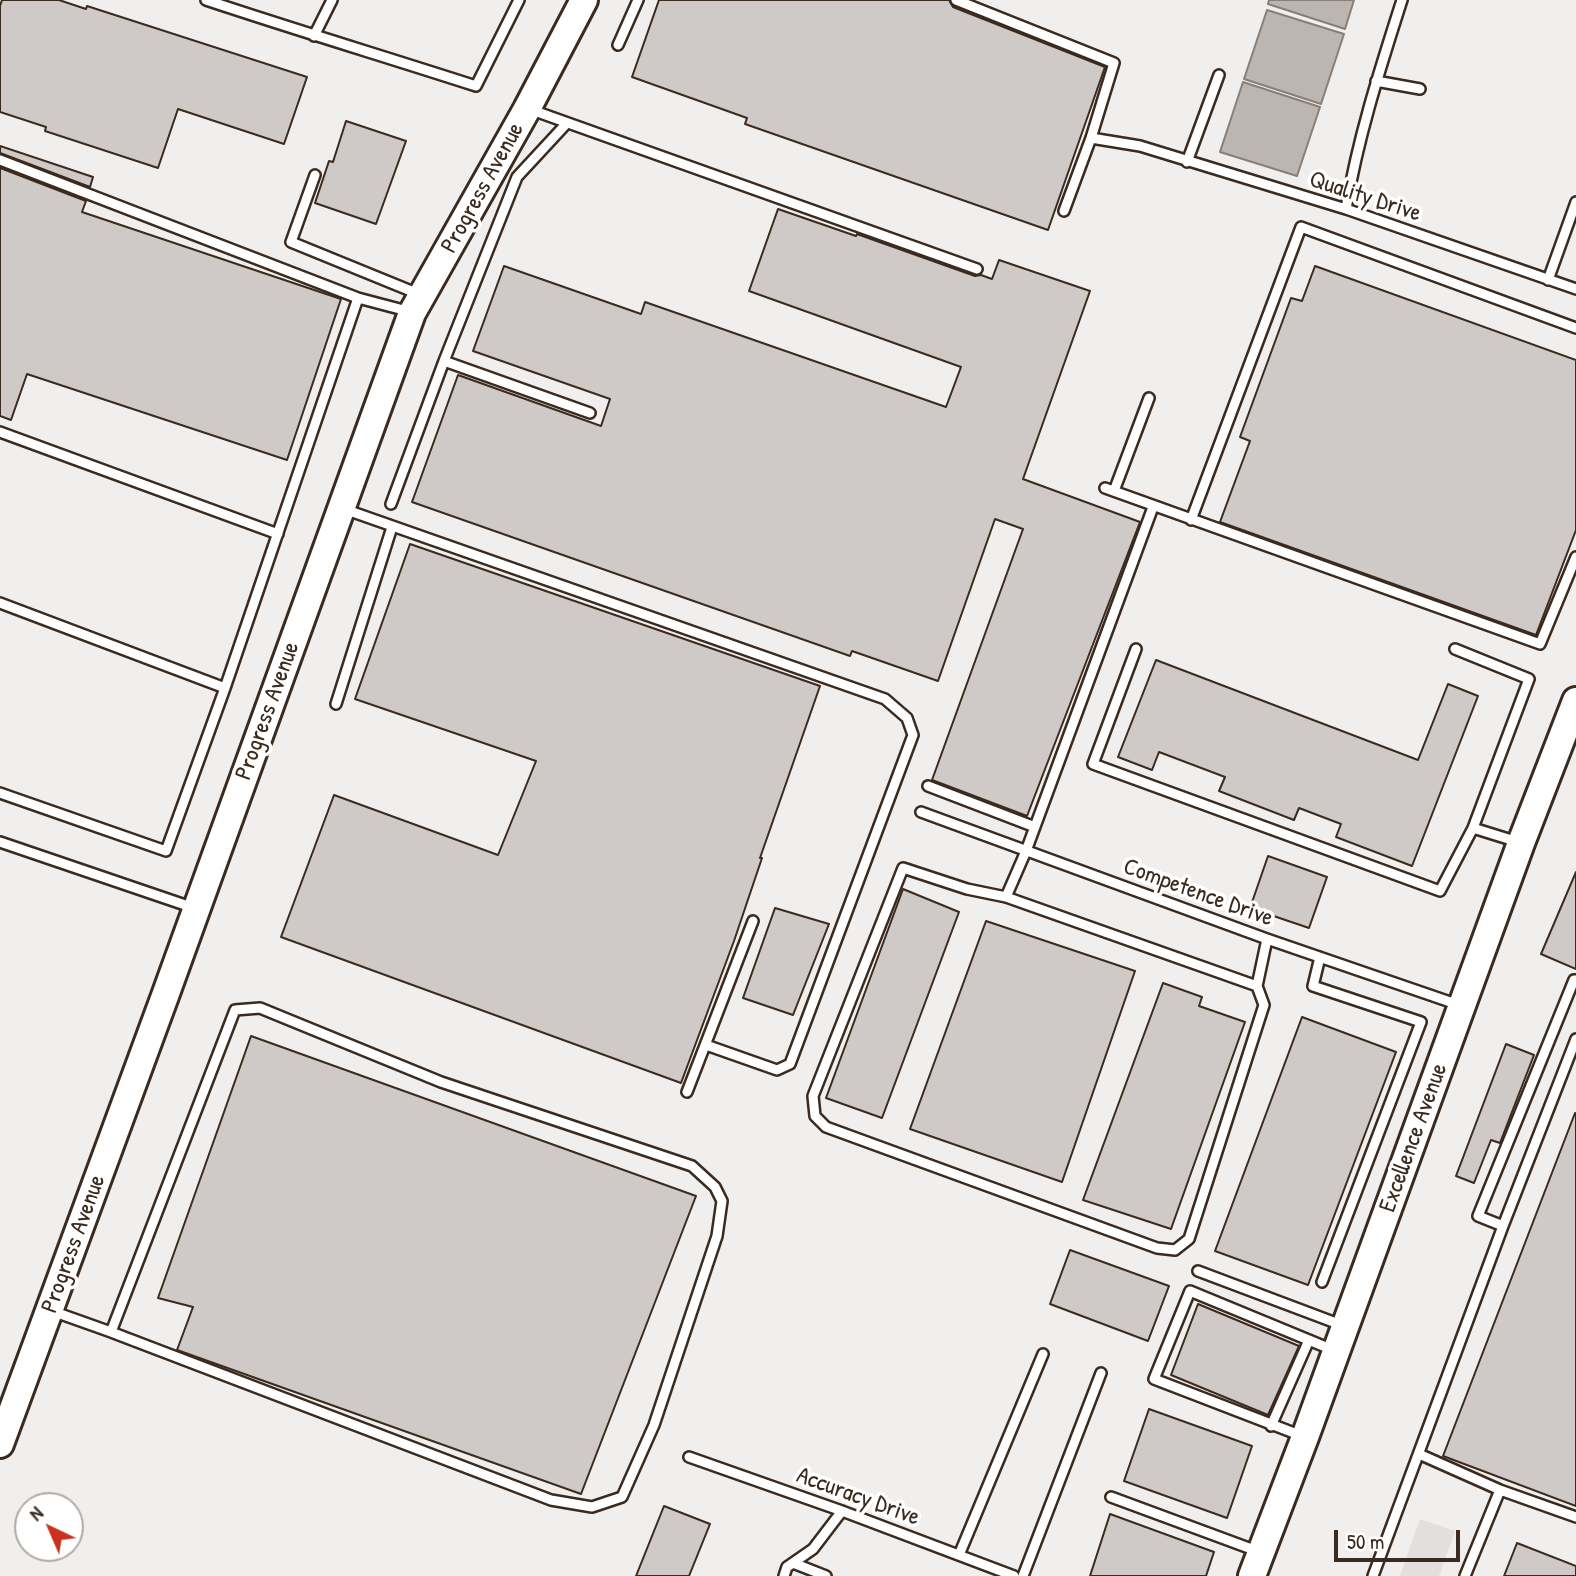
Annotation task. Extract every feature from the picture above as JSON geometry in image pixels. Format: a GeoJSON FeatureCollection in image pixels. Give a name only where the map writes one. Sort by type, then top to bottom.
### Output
{"type":"FeatureCollection","features":[{"type":"Feature","properties":{"kind":"street","name":"Progress Avenue"},"geometry":{"type":"LineString","coordinates":[[0,1444],[417,304],[527,109],[584,0]]}},
{"type":"Feature","properties":{"kind":"street","name":"Excellence Avenue"},"geometry":{"type":"LineString","coordinates":[[1256,1564],[1305,1437],[1521,843],[1576,701]]}},
{"type":"Feature","properties":{"kind":"lane"},"geometry":{"type":"LineString","coordinates":[[206,0],[476,86],[520,0]]}},
{"type":"Feature","properties":{"kind":"lane"},"geometry":{"type":"LineString","coordinates":[[314,36],[332,0]]}},
{"type":"Feature","properties":{"kind":"lane"},"geometry":{"type":"LineString","coordinates":[[618,46],[638,0]]}},
{"type":"Feature","properties":{"kind":"lane"},"geometry":{"type":"LineString","coordinates":[[956,0],[1114,63],[1091,138],[1064,211]]}},
{"type":"Feature","properties":{"kind":"lane"},"geometry":{"type":"LineString","coordinates":[[1346,209],[1376,81],[1402,0]]}},
{"type":"Feature","properties":{"kind":"lane"},"geometry":{"type":"LineString","coordinates":[[1187,162],[1219,75]]}},
{"type":"Feature","properties":{"kind":"lane"},"geometry":{"type":"LineString","coordinates":[[1376,81],[1420,89]]}},
{"type":"Feature","properties":{"kind":"lane"},"geometry":{"type":"LineString","coordinates":[[527,109],[977,269]]}},
{"type":"Feature","properties":{"kind":"lane"},"geometry":{"type":"LineString","coordinates":[[391,504],[517,177],[567,123]]}},
{"type":"Feature","properties":{"kind":"lane","name":"Quality Drive"},"geometry":{"type":"LineString","coordinates":[[1091,138],[1140,146],[1346,209],[1576,289]]}},
{"type":"Feature","properties":{"kind":"lane"},"geometry":{"type":"LineString","coordinates":[[0,160],[358,298],[417,304]]}},
{"type":"Feature","properties":{"kind":"lane"},"geometry":{"type":"LineString","coordinates":[[315,176],[291,242],[417,304]]}},
{"type":"Feature","properties":{"kind":"lane"},"geometry":{"type":"LineString","coordinates":[[1548,280],[1576,202]]}},
{"type":"Feature","properties":{"kind":"lane"},"geometry":{"type":"LineString","coordinates":[[1191,520],[1301,227],[1576,328]]}},
{"type":"Feature","properties":{"kind":"lane"},"geometry":{"type":"LineString","coordinates":[[0,793],[166,851],[225,688],[358,298]]}},
{"type":"Feature","properties":{"kind":"lane"},"geometry":{"type":"LineString","coordinates":[[444,361],[590,414]]}},
{"type":"Feature","properties":{"kind":"lane"},"geometry":{"type":"LineString","coordinates":[[1149,398],[1109,489],[1153,507],[1540,644],[1576,557]]}},
{"type":"Feature","properties":{"kind":"lane"},"geometry":{"type":"LineString","coordinates":[[0,432],[278,534]]}},
{"type":"Feature","properties":{"kind":"lane"},"geometry":{"type":"LineString","coordinates":[[1006,897],[1026,851],[1153,507]]}},
{"type":"Feature","properties":{"kind":"lane"},"geometry":{"type":"LineString","coordinates":[[342,509],[885,699],[907,718],[912,735],[790,1064],[777,1070],[706,1045]]}},
{"type":"Feature","properties":{"kind":"lane"},"geometry":{"type":"LineString","coordinates":[[336,704],[392,527]]}},
{"type":"Feature","properties":{"kind":"lane"},"geometry":{"type":"LineString","coordinates":[[0,603],[225,688]]}},
{"type":"Feature","properties":{"kind":"lane"},"geometry":{"type":"LineString","coordinates":[[1136,649],[1093,764],[1440,891],[1473,828],[1529,679],[1455,649]]}},
{"type":"Feature","properties":{"kind":"lane"},"geometry":{"type":"LineString","coordinates":[[928,786],[1035,827]]}},
{"type":"Feature","properties":{"kind":"lane","name":"Competence Drive"},"geometry":{"type":"LineString","coordinates":[[920,812],[1267,939],[1463,1006]]}},
{"type":"Feature","properties":{"kind":"lane"},"geometry":{"type":"LineString","coordinates":[[1473,828],[1521,843]]}},
{"type":"Feature","properties":{"kind":"lane"},"geometry":{"type":"LineString","coordinates":[[0,842],[196,908]]}},
{"type":"Feature","properties":{"kind":"lane"},"geometry":{"type":"LineString","coordinates":[[1257,986],[1006,897],[967,889],[903,868],[813,1096],[815,1116],[826,1127],[1157,1248],[1175,1250],[1189,1239],[1253,1043],[1264,1005],[1257,986],[1267,939]]}},
{"type":"Feature","properties":{"kind":"lane"},"geometry":{"type":"LineString","coordinates":[[687,1092],[753,921]]}},
{"type":"Feature","properties":{"kind":"lane"},"geometry":{"type":"LineString","coordinates":[[1320,957],[1313,986],[1421,1022],[1322,1282]]}},
{"type":"Feature","properties":{"kind":"lane"},"geometry":{"type":"LineString","coordinates":[[1503,1226],[1478,1216],[1574,979],[1576,980]]}},
{"type":"Feature","properties":{"kind":"lane"},"geometry":{"type":"LineString","coordinates":[[50,1310],[551,1500],[592,1507],[622,1497],[654,1425],[717,1236],[722,1201],[715,1187],[692,1166],[441,1082],[260,1008],[235,1010],[111,1332]]}},
{"type":"Feature","properties":{"kind":"lane"},"geometry":{"type":"LineString","coordinates":[[1373,1576],[1503,1226],[1576,1039]]}},
{"type":"Feature","properties":{"kind":"lane"},"geometry":{"type":"LineString","coordinates":[[1198,1271],[1340,1339]]}},
{"type":"Feature","properties":{"kind":"lane"},"geometry":{"type":"LineString","coordinates":[[1305,1437],[1154,1379],[1190,1292],[1309,1340],[1340,1339]]}},
{"type":"Feature","properties":{"kind":"lane"},"geometry":{"type":"LineString","coordinates":[[1271,1426],[1309,1340]]}},
{"type":"Feature","properties":{"kind":"lane"},"geometry":{"type":"LineString","coordinates":[[959,1555],[1043,1354]]}},
{"type":"Feature","properties":{"kind":"lane"},"geometry":{"type":"LineString","coordinates":[[1023,1576],[1101,1373]]}},
{"type":"Feature","properties":{"kind":"lane"},"geometry":{"type":"LineString","coordinates":[[1419,1454],[1500,1490],[1576,1517]]}},
{"type":"Feature","properties":{"kind":"lane","name":"Accuracy Drive"},"geometry":{"type":"LineString","coordinates":[[689,1457],[1014,1576]]}},
{"type":"Feature","properties":{"kind":"lane"},"geometry":{"type":"LineString","coordinates":[[1465,1576],[1500,1490]]}},
{"type":"Feature","properties":{"kind":"lane"},"geometry":{"type":"LineString","coordinates":[[1111,1497],[1256,1564]]}},
{"type":"Feature","properties":{"kind":"lane"},"geometry":{"type":"LineString","coordinates":[[784,1576],[787,1567],[813,1549],[842,1511]]}},
{"type":"Feature","properties":{"kind":"lane"},"geometry":{"type":"LineString","coordinates":[[793,1563],[826,1576]]}},
{"type":"Feature","properties":{"kind":"shaded area"},"geometry":{"type":"Polygon","coordinates":[[[0,0],[1576,0],[1576,1576],[0,1576],[0,0]]]}},
{"type":"Feature","properties":{"kind":"shaded area"},"geometry":{"type":"Polygon","coordinates":[[[1269,0],[1354,0],[1345,29],[1268,4],[1269,0]]]}},
{"type":"Feature","properties":{"kind":"shaded area"},"geometry":{"type":"Polygon","coordinates":[[[1267,10],[1344,34],[1321,104],[1244,79],[1267,10]]]}},
{"type":"Feature","properties":{"kind":"shaded area"},"geometry":{"type":"Polygon","coordinates":[[[1243,82],[1320,107],[1297,176],[1220,152],[1243,82]]]}},
{"type":"Feature","properties":{"kind":"shaded area"},"geometry":{"type":"Polygon","coordinates":[[[1420,1519],[1455,1531],[1439,1576],[1400,1576],[1420,1519]]]}},
{"type":"Feature","properties":{"kind":"building"},"geometry":{"type":"Polygon","coordinates":[[[2,0],[59,0],[86,9],[87,6],[307,77],[284,144],[178,109],[158,168],[45,131],[46,127],[0,112],[2,0]]]}},
{"type":"Feature","properties":{"kind":"building"},"geometry":{"type":"Polygon","coordinates":[[[659,0],[949,0],[953,7],[1105,67],[1048,230],[745,124],[747,118],[632,77],[659,0]]]}},
{"type":"Feature","properties":{"kind":"building"},"geometry":{"type":"Polygon","coordinates":[[[346,121],[406,141],[376,224],[315,203],[329,161],[333,162],[346,121]]]}},
{"type":"Feature","properties":{"kind":"building"},"geometry":{"type":"Polygon","coordinates":[[[0,146],[93,177],[90,187],[0,153],[0,146]]]}},
{"type":"Feature","properties":{"kind":"building"},"geometry":{"type":"Polygon","coordinates":[[[0,168],[86,201],[82,212],[341,299],[287,460],[27,374],[11,420],[0,416],[0,168]]]}},
{"type":"Feature","properties":{"kind":"building"},"geometry":{"type":"Polygon","coordinates":[[[778,209],[975,276],[992,279],[999,260],[1090,291],[1023,479],[1140,522],[1027,816],[932,780],[1023,529],[995,519],[938,681],[852,651],[850,656],[412,502],[458,375],[601,426],[610,399],[473,351],[504,266],[641,314],[645,302],[946,407],[961,367],[749,291],[778,209]]]}},
{"type":"Feature","properties":{"kind":"building"},"geometry":{"type":"Polygon","coordinates":[[[1315,266],[1576,360],[1576,530],[1536,635],[1220,522],[1250,441],[1240,437],[1291,298],[1302,301],[1315,266]]]}},
{"type":"Feature","properties":{"kind":"building"},"geometry":{"type":"Polygon","coordinates":[[[410,544],[820,686],[734,941],[681,1083],[281,937],[334,795],[498,855],[536,761],[355,699],[410,544]]]}},
{"type":"Feature","properties":{"kind":"building"},"geometry":{"type":"Polygon","coordinates":[[[1156,660],[1418,760],[1448,684],[1478,696],[1412,866],[1336,837],[1341,824],[1299,808],[1294,820],[1219,791],[1225,777],[1159,752],[1152,770],[1118,757],[1156,660]]]}},
{"type":"Feature","properties":{"kind":"building"},"geometry":{"type":"Polygon","coordinates":[[[1268,856],[1327,877],[1309,928],[1250,908],[1268,856]]]}},
{"type":"Feature","properties":{"kind":"building"},"geometry":{"type":"Polygon","coordinates":[[[1576,872],[1576,969],[1541,954],[1576,872]]]}},
{"type":"Feature","properties":{"kind":"building"},"geometry":{"type":"Polygon","coordinates":[[[903,889],[959,912],[882,1118],[826,1098],[903,889]]]}},
{"type":"Feature","properties":{"kind":"building"},"geometry":{"type":"Polygon","coordinates":[[[775,908],[829,924],[793,1015],[743,998],[775,908]]]}},
{"type":"Feature","properties":{"kind":"building"},"geometry":{"type":"Polygon","coordinates":[[[986,921],[1135,971],[1062,1182],[910,1129],[986,921]]]}},
{"type":"Feature","properties":{"kind":"building"},"geometry":{"type":"Polygon","coordinates":[[[1163,983],[1202,997],[1199,1006],[1245,1022],[1171,1229],[1083,1200],[1163,983]]]}},
{"type":"Feature","properties":{"kind":"building"},"geometry":{"type":"Polygon","coordinates":[[[1302,1017],[1396,1052],[1308,1285],[1215,1251],[1302,1017]]]}},
{"type":"Feature","properties":{"kind":"building"},"geometry":{"type":"Polygon","coordinates":[[[251,1036],[696,1196],[581,1494],[177,1350],[193,1307],[158,1298],[251,1036]]]}},
{"type":"Feature","properties":{"kind":"building"},"geometry":{"type":"Polygon","coordinates":[[[1506,1044],[1534,1055],[1500,1143],[1491,1140],[1474,1183],[1456,1176],[1506,1044]]]}},
{"type":"Feature","properties":{"kind":"building"},"geometry":{"type":"Polygon","coordinates":[[[1576,1114],[1576,1506],[1443,1456],[1576,1114]]]}},
{"type":"Feature","properties":{"kind":"building"},"geometry":{"type":"Polygon","coordinates":[[[1070,1250],[1169,1286],[1148,1341],[1050,1304],[1070,1250]]]}},
{"type":"Feature","properties":{"kind":"building"},"geometry":{"type":"Polygon","coordinates":[[[1198,1304],[1299,1346],[1268,1415],[1171,1375],[1198,1304]]]}},
{"type":"Feature","properties":{"kind":"building"},"geometry":{"type":"Polygon","coordinates":[[[1149,1409],[1252,1446],[1227,1518],[1124,1481],[1149,1409]]]}},
{"type":"Feature","properties":{"kind":"building"},"geometry":{"type":"Polygon","coordinates":[[[664,1506],[710,1524],[689,1576],[636,1576],[664,1506]]]}},
{"type":"Feature","properties":{"kind":"building"},"geometry":{"type":"Polygon","coordinates":[[[1110,1514],[1214,1552],[1206,1576],[1090,1576],[1110,1514]]]}},
{"type":"Feature","properties":{"kind":"building"},"geometry":{"type":"Polygon","coordinates":[[[1517,1543],[1576,1566],[1576,1576],[1504,1576],[1517,1543]]]}}]}
